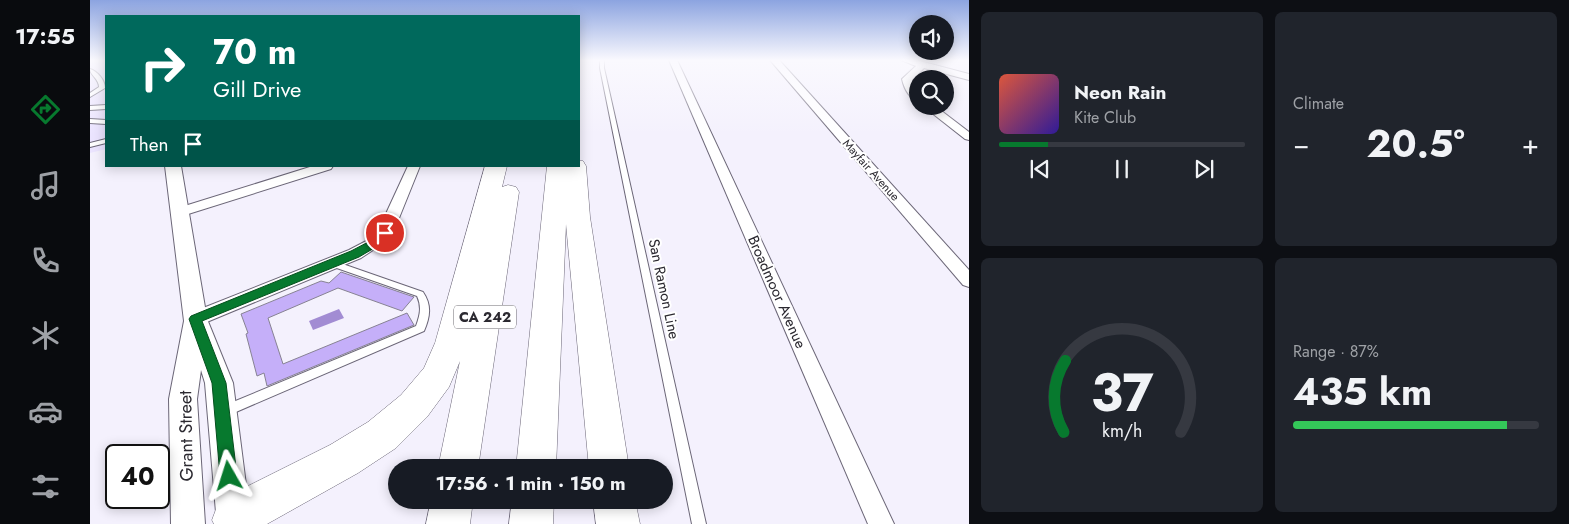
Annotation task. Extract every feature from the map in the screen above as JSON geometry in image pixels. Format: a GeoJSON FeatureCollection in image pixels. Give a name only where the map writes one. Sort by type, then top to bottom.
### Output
{"type":"FeatureCollection","features":[{"type":"Feature","properties":{"kind":"highway"},"geometry":{"type":"LineString","coordinates":[[232,523],[264,501],[344,459],[382,435],[414,406],[436,377],[452,343],[496,167]]}},
{"type":"Feature","properties":{"kind":"highway","name":"CA 242"},"geometry":{"type":"LineString","coordinates":[[460,459],[512,167]]}},
{"type":"Feature","properties":{"kind":"highway"},"geometry":{"type":"LineString","coordinates":[[537,459],[558,167]]}},
{"type":"Feature","properties":{"kind":"highway"},"geometry":{"type":"LineString","coordinates":[[574,167],[578,217],[608,459]]}},
{"type":"Feature","properties":{"kind":"highway"},"geometry":{"type":"LineString","coordinates":[[448,524],[450,509]]}},
{"type":"Feature","properties":{"kind":"highway"},"geometry":{"type":"LineString","coordinates":[[531,524],[532,509]]}},
{"type":"Feature","properties":{"kind":"highway"},"geometry":{"type":"LineString","coordinates":[[616,509],[618,524]]}},
{"type":"Feature","properties":{"kind":"street","name":"Broadmoor Avenue"},"geometry":{"type":"LineString","coordinates":[[684,84],[881,524]]}},
{"type":"Feature","properties":{"kind":"street","name":"Mayfair Avenue"},"geometry":{"type":"LineString","coordinates":[[796,84],[969,281]]}},
{"type":"Feature","properties":{"kind":"street"},"geometry":{"type":"LineString","coordinates":[[940,115],[969,137]]}},
{"type":"Feature","properties":{"kind":"street","name":"Grant Street"},"geometry":{"type":"LineString","coordinates":[[173,167],[195,319],[219,383],[232,523]]}},
{"type":"Feature","properties":{"kind":"street"},"geometry":{"type":"LineString","coordinates":[[180,212],[324,167]]}},
{"type":"Feature","properties":{"kind":"street"},"geometry":{"type":"LineString","coordinates":[[195,319],[334,264],[378,242],[385,233],[414,167]]}},
{"type":"Feature","properties":{"kind":"street","name":"Grant Street"},"geometry":{"type":"LineString","coordinates":[[188,524],[183,399],[195,319]]}},
{"type":"Feature","properties":{"kind":"lane"},"geometry":{"type":"LineString","coordinates":[[90,95],[102,88],[102,84]]}},
{"type":"Feature","properties":{"kind":"lane","name":"San Ramon Line"},"geometry":{"type":"LineString","coordinates":[[605,84],[699,524]]}},
{"type":"Feature","properties":{"kind":"lane"},"geometry":{"type":"LineString","coordinates":[[90,108],[105,107]]}},
{"type":"Feature","properties":{"kind":"lane"},"geometry":{"type":"LineString","coordinates":[[90,121],[105,122]]}},
{"type":"Feature","properties":{"kind":"lane"},"geometry":{"type":"LineString","coordinates":[[90,145],[105,141]]}},
{"type":"Feature","properties":{"kind":"lane"},"geometry":{"type":"LineString","coordinates":[[222,412],[420,328],[424,316],[425,301],[420,294],[334,264]]}},
{"type":"Feature","properties":{"kind":"shaded area"},"geometry":{"type":"Polygon","coordinates":[[[90,84],[105,84],[105,149],[90,153],[90,84]]]}},
{"type":"Feature","properties":{"kind":"shaded area"},"geometry":{"type":"Polygon","coordinates":[[[339,309],[344,318],[313,330],[309,321],[339,309]]]}},
{"type":"Feature","properties":{"kind":"building"},"geometry":{"type":"Polygon","coordinates":[[[341,272],[414,297],[402,311],[338,288],[268,318],[283,364],[407,313],[414,325],[267,386],[264,373],[257,376],[246,334],[248,333],[241,314],[321,281],[329,283],[341,272]]]}},
{"type":"Feature","properties":{"kind":"route"},"geometry":{"type":"LineString","coordinates":[[229,476],[219,383],[195,319],[334,264],[378,242],[385,233]]}}]}
